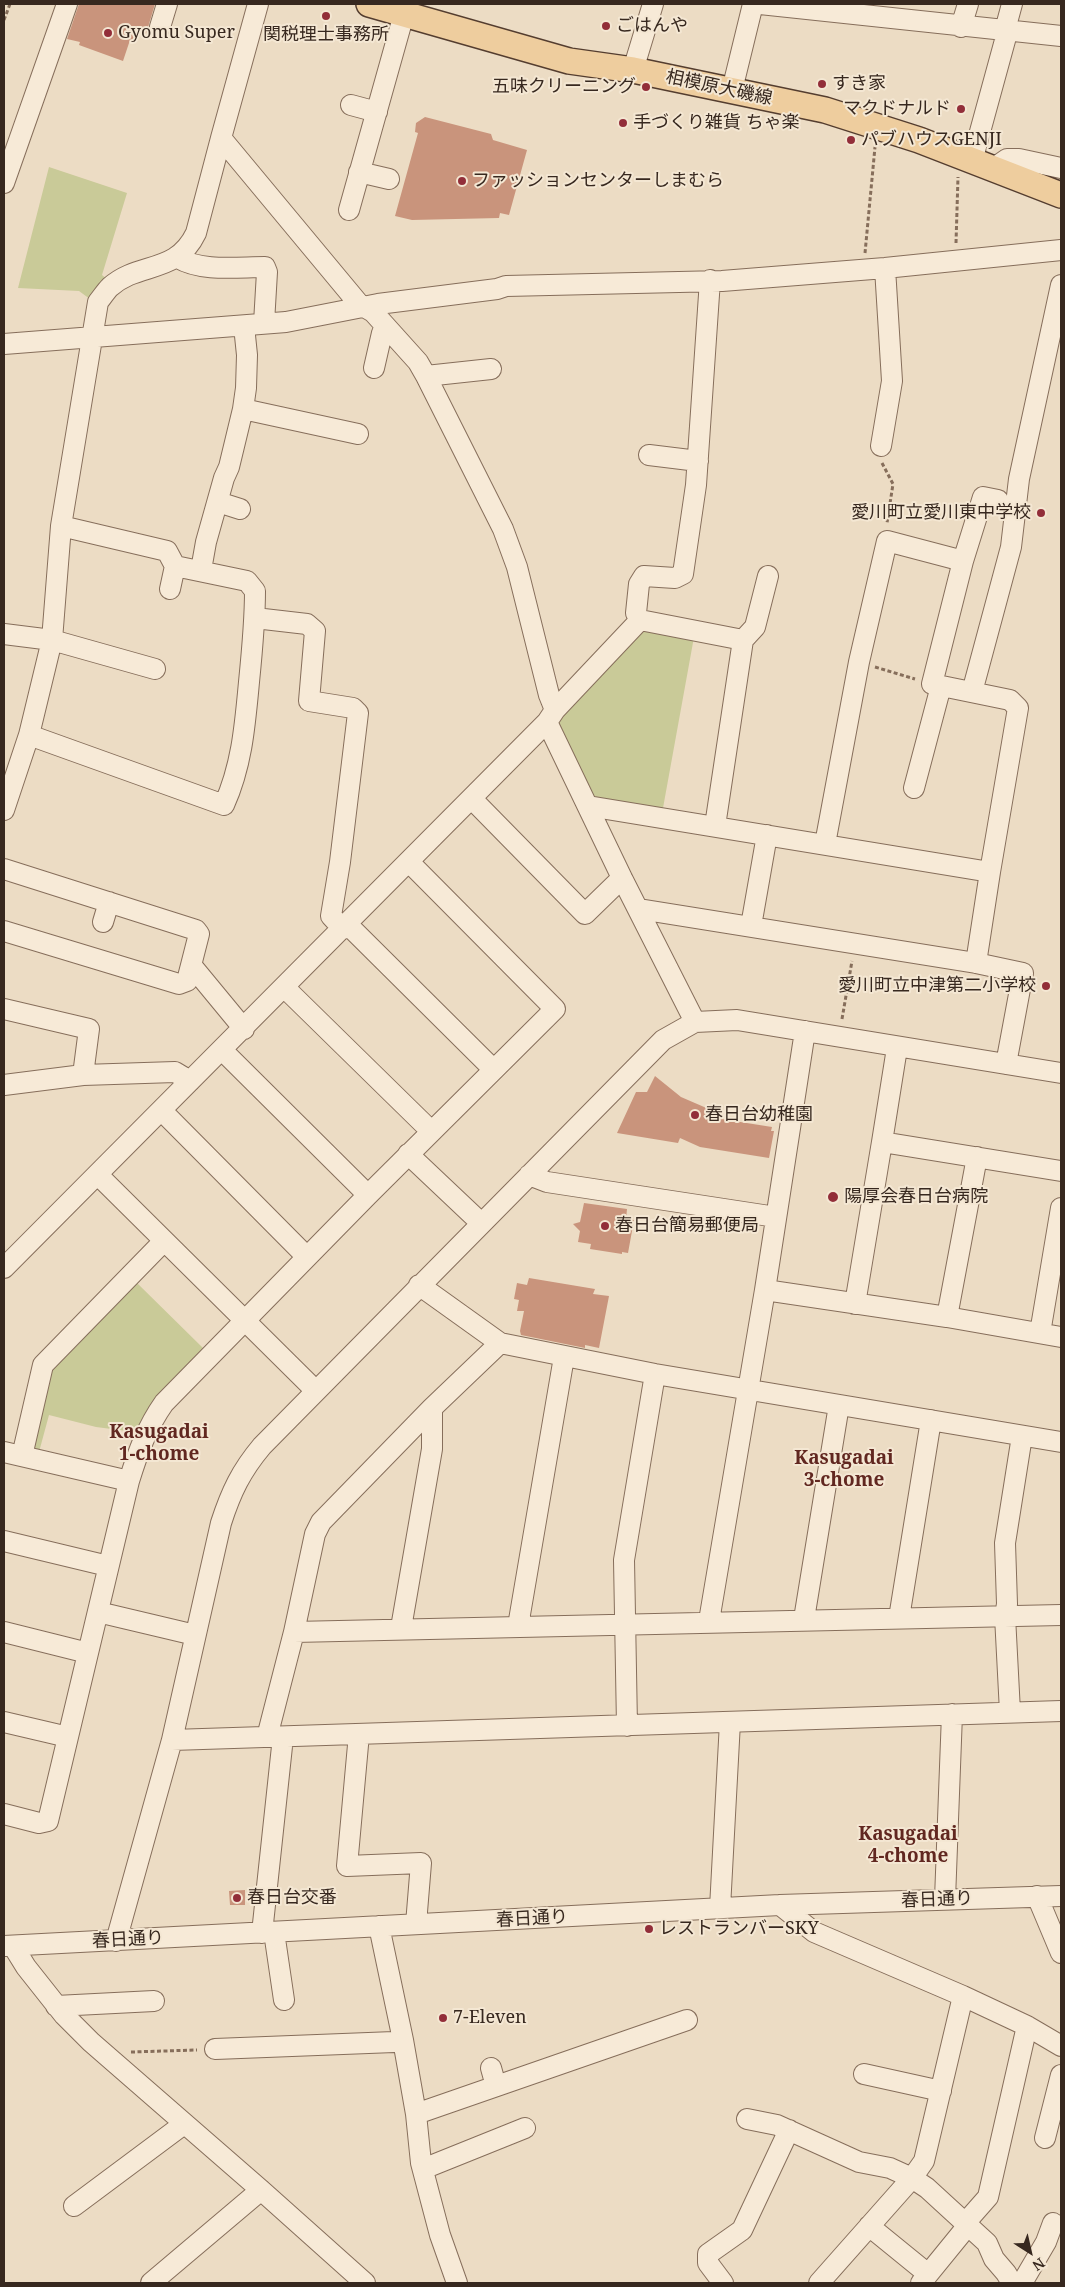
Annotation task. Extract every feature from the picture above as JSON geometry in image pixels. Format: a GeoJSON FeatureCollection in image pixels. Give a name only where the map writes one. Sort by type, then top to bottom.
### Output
{"type":"FeatureCollection","features":[{"type":"Feature","properties":{"kind":"main road","name":"相模原大磯線"},"geometry":{"type":"LineString","coordinates":[[369,4],[569,61],[633,70],[825,110],[976,161],[1061,194]]}},
{"type":"Feature","properties":{"kind":"street"},"geometry":{"type":"LineString","coordinates":[[4,183],[67,4]]}},
{"type":"Feature","properties":{"kind":"street"},"geometry":{"type":"LineString","coordinates":[[160,27],[167,4]]}},
{"type":"Feature","properties":{"kind":"street"},"geometry":{"type":"LineString","coordinates":[[4,810],[29,735],[52,640],[60,526],[98,302],[110,287],[126,277],[178,258],[190,247],[196,233],[258,4]]}},
{"type":"Feature","properties":{"kind":"street"},"geometry":{"type":"LineString","coordinates":[[633,70],[653,4]]}},
{"type":"Feature","properties":{"kind":"street"},"geometry":{"type":"LineString","coordinates":[[732,90],[753,4]]}},
{"type":"Feature","properties":{"kind":"street"},"geometry":{"type":"LineString","coordinates":[[760,4],[808,6],[961,27],[1061,34]]}},
{"type":"Feature","properties":{"kind":"street"},"geometry":{"type":"LineString","coordinates":[[961,27],[968,4]]}},
{"type":"Feature","properties":{"kind":"street"},"geometry":{"type":"LineString","coordinates":[[1012,4],[976,161],[1019,159],[1061,168]]}},
{"type":"Feature","properties":{"kind":"street"},"geometry":{"type":"LineString","coordinates":[[349,210],[404,14]]}},
{"type":"Feature","properties":{"kind":"street"},"geometry":{"type":"LineString","coordinates":[[351,105],[376,112]]}},
{"type":"Feature","properties":{"kind":"street"},"geometry":{"type":"LineString","coordinates":[[221,138],[365,308],[372,312],[418,362],[426,376],[503,529],[517,567],[549,695],[551,716],[588,806],[695,1022]]}},
{"type":"Feature","properties":{"kind":"street"},"geometry":{"type":"LineString","coordinates":[[360,172],[389,179]]}},
{"type":"Feature","properties":{"kind":"street"},"geometry":{"type":"LineString","coordinates":[[4,344],[91,337],[162,338],[365,308],[430,289],[497,289],[507,278],[675,277],[710,280],[784,277],[816,279],[863,269],[1061,250]]}},
{"type":"Feature","properties":{"kind":"street"},"geometry":{"type":"LineString","coordinates":[[178,258],[188,264],[264,267],[267,272],[264,323]]}},
{"type":"Feature","properties":{"kind":"street"},"geometry":{"type":"LineString","coordinates":[[881,446],[892,381],[885,268]]}},
{"type":"Feature","properties":{"kind":"street"},"geometry":{"type":"LineString","coordinates":[[710,280],[698,461],[683,574],[675,578],[644,576],[639,584],[636,613],[640,620],[743,640]]}},
{"type":"Feature","properties":{"kind":"street"},"geometry":{"type":"LineString","coordinates":[[972,692],[1011,547],[1019,479],[1061,285]]}},
{"type":"Feature","properties":{"kind":"street"},"geometry":{"type":"LineString","coordinates":[[201,570],[206,542],[224,478],[229,467],[243,409],[247,355],[244,326]]}},
{"type":"Feature","properties":{"kind":"street"},"geometry":{"type":"LineString","coordinates":[[374,368],[382,333],[386,329]]}},
{"type":"Feature","properties":{"kind":"street"},"geometry":{"type":"LineString","coordinates":[[426,376],[491,369]]}},
{"type":"Feature","properties":{"kind":"street"},"geometry":{"type":"LineString","coordinates":[[243,409],[349,429]]}},
{"type":"Feature","properties":{"kind":"street"},"geometry":{"type":"LineString","coordinates":[[649,455],[698,461]]}},
{"type":"Feature","properties":{"kind":"street"},"geometry":{"type":"LineString","coordinates":[[913,776],[937,685],[962,561],[983,497],[998,500]]}},
{"type":"Feature","properties":{"kind":"street"},"geometry":{"type":"LineString","coordinates":[[218,502],[240,508]]}},
{"type":"Feature","properties":{"kind":"street"},"geometry":{"type":"LineString","coordinates":[[60,526],[167,551],[175,566],[170,589]]}},
{"type":"Feature","properties":{"kind":"street"},"geometry":{"type":"LineString","coordinates":[[825,844],[859,662],[887,541],[962,561]]}},
{"type":"Feature","properties":{"kind":"street"},"geometry":{"type":"LineString","coordinates":[[29,735],[224,812],[236,776],[238,731],[245,672],[255,618],[255,591],[247,581],[175,566]]}},
{"type":"Feature","properties":{"kind":"street"},"geometry":{"type":"LineString","coordinates":[[715,826],[743,640],[755,627],[768,576]]}},
{"type":"Feature","properties":{"kind":"street"},"geometry":{"type":"LineString","coordinates":[[255,618],[307,624],[315,631],[309,701],[353,708],[358,713],[347,770],[340,862],[331,916],[345,927],[493,1069]]}},
{"type":"Feature","properties":{"kind":"street"},"geometry":{"type":"LineString","coordinates":[[4,1268],[472,799],[640,620]]}},
{"type":"Feature","properties":{"kind":"street"},"geometry":{"type":"LineString","coordinates":[[4,634],[52,640],[122,668],[155,669]]}},
{"type":"Feature","properties":{"kind":"street"},"geometry":{"type":"LineString","coordinates":[[937,685],[1010,700],[1018,708],[976,963]]}},
{"type":"Feature","properties":{"kind":"street"},"geometry":{"type":"LineString","coordinates":[[472,799],[584,914],[622,878]]}},
{"type":"Feature","properties":{"kind":"street"},"geometry":{"type":"LineString","coordinates":[[588,806],[990,872]]}},
{"type":"Feature","properties":{"kind":"street"},"geometry":{"type":"LineString","coordinates":[[751,926],[767,835]]}},
{"type":"Feature","properties":{"kind":"street"},"geometry":{"type":"LineString","coordinates":[[4,1814],[39,1823],[48,1821],[129,1481],[138,1450],[150,1424],[164,1403],[408,1154],[555,1009],[410,862]]}},
{"type":"Feature","properties":{"kind":"street"},"geometry":{"type":"LineString","coordinates":[[4,869],[196,930],[199,934],[187,981],[179,984],[4,931]]}},
{"type":"Feature","properties":{"kind":"street"},"geometry":{"type":"LineString","coordinates":[[103,922],[109,902]]}},
{"type":"Feature","properties":{"kind":"street"},"geometry":{"type":"LineString","coordinates":[[639,909],[976,963],[1023,973],[1006,1064]]}},
{"type":"Feature","properties":{"kind":"street"},"geometry":{"type":"LineString","coordinates":[[192,966],[244,1028]]}},
{"type":"Feature","properties":{"kind":"street"},"geometry":{"type":"LineString","coordinates":[[284,987],[431,1131]]}},
{"type":"Feature","properties":{"kind":"street"},"geometry":{"type":"LineString","coordinates":[[4,1008],[89,1029],[83,1075]]}},
{"type":"Feature","properties":{"kind":"street"},"geometry":{"type":"LineString","coordinates":[[116,1941],[172,1740],[221,1523],[231,1492],[245,1467],[262,1446],[663,1040],[695,1022],[737,1020],[1061,1074]]}},
{"type":"Feature","properties":{"kind":"street"},"geometry":{"type":"LineString","coordinates":[[709,1621],[765,1290],[805,1031]]}},
{"type":"Feature","properties":{"kind":"street"},"geometry":{"type":"LineString","coordinates":[[855,1304],[897,1048]]}},
{"type":"Feature","properties":{"kind":"street"},"geometry":{"type":"LineString","coordinates":[[222,1050],[368,1195]]}},
{"type":"Feature","properties":{"kind":"street"},"geometry":{"type":"LineString","coordinates":[[4,1085],[83,1075],[175,1072],[190,1081]]}},
{"type":"Feature","properties":{"kind":"street"},"geometry":{"type":"LineString","coordinates":[[162,1111],[308,1257]]}},
{"type":"Feature","properties":{"kind":"street"},"geometry":{"type":"LineString","coordinates":[[882,1142],[1061,1171]]}},
{"type":"Feature","properties":{"kind":"street"},"geometry":{"type":"LineString","coordinates":[[408,1154],[480,1224]]}},
{"type":"Feature","properties":{"kind":"street"},"geometry":{"type":"LineString","coordinates":[[947,1317],[977,1157]]}},
{"type":"Feature","properties":{"kind":"street"},"geometry":{"type":"LineString","coordinates":[[98,1175],[316,1391]]}},
{"type":"Feature","properties":{"kind":"street"},"geometry":{"type":"LineString","coordinates":[[529,1175],[547,1182],[776,1217]]}},
{"type":"Feature","properties":{"kind":"street"},"geometry":{"type":"LineString","coordinates":[[1040,1334],[1061,1208]]}},
{"type":"Feature","properties":{"kind":"street"},"geometry":{"type":"LineString","coordinates":[[129,1481],[13,1454],[43,1365],[164,1241]]}},
{"type":"Feature","properties":{"kind":"street"},"geometry":{"type":"LineString","coordinates":[[420,1285],[500,1343],[655,1374],[748,1388],[1061,1442]]}},
{"type":"Feature","properties":{"kind":"street"},"geometry":{"type":"LineString","coordinates":[[765,1290],[947,1317],[1061,1337]]}},
{"type":"Feature","properties":{"kind":"street"},"geometry":{"type":"LineString","coordinates":[[284,2000],[268,1932],[275,1737],[294,1632],[315,1534],[321,1522],[432,1408],[500,1343]]}},
{"type":"Feature","properties":{"kind":"street"},"geometry":{"type":"LineString","coordinates":[[518,1626],[564,1357]]}},
{"type":"Feature","properties":{"kind":"street"},"geometry":{"type":"LineString","coordinates":[[627,1726],[624,1560],[655,1374]]}},
{"type":"Feature","properties":{"kind":"street"},"geometry":{"type":"LineString","coordinates":[[804,1619],[839,1405]]}},
{"type":"Feature","properties":{"kind":"street"},"geometry":{"type":"LineString","coordinates":[[401,1628],[432,1449],[432,1408]]}},
{"type":"Feature","properties":{"kind":"street"},"geometry":{"type":"LineString","coordinates":[[899,1618],[931,1420]]}},
{"type":"Feature","properties":{"kind":"street"},"geometry":{"type":"LineString","coordinates":[[1010,1712],[1005,1616],[1007,1604],[1005,1543],[1022,1436]]}},
{"type":"Feature","properties":{"kind":"street"},"geometry":{"type":"LineString","coordinates":[[4,1541],[108,1566]]}},
{"type":"Feature","properties":{"kind":"street"},"geometry":{"type":"LineString","coordinates":[[98,1612],[195,1635]]}},
{"type":"Feature","properties":{"kind":"street"},"geometry":{"type":"LineString","coordinates":[[294,1632],[709,1621],[1061,1615]]}},
{"type":"Feature","properties":{"kind":"street"},"geometry":{"type":"LineString","coordinates":[[4,1632],[88,1653]]}},
{"type":"Feature","properties":{"kind":"street"},"geometry":{"type":"LineString","coordinates":[[172,1740],[1061,1711]]}},
{"type":"Feature","properties":{"kind":"street"},"geometry":{"type":"LineString","coordinates":[[945,1899],[952,1714]]}},
{"type":"Feature","properties":{"kind":"street"},"geometry":{"type":"LineString","coordinates":[[4,1722],[68,1737]]}},
{"type":"Feature","properties":{"kind":"street"},"geometry":{"type":"LineString","coordinates":[[720,1908],[730,1722]]}},
{"type":"Feature","properties":{"kind":"street"},"geometry":{"type":"LineString","coordinates":[[359,1734],[339,1866],[422,1854],[416,1924]]}},
{"type":"Feature","properties":{"kind":"street"},"geometry":{"type":"LineString","coordinates":[[1037,1896],[1061,1953]]}},
{"type":"Feature","properties":{"kind":"street","name":"春日通り"},"geometry":{"type":"LineString","coordinates":[[8,1946],[780,1905],[1061,1896]]}},
{"type":"Feature","properties":{"kind":"street"},"geometry":{"type":"LineString","coordinates":[[780,1905],[814,1932],[963,1996],[1027,2026],[1061,2046]]}},
{"type":"Feature","properties":{"kind":"street"},"geometry":{"type":"LineString","coordinates":[[379,1926],[403,2040],[416,2114],[423,2169],[440,2235],[457,2283]]}},
{"type":"Feature","properties":{"kind":"street"},"geometry":{"type":"LineString","coordinates":[[8,1946],[56,2006],[92,2042],[365,2283]]}},
{"type":"Feature","properties":{"kind":"street"},"geometry":{"type":"LineString","coordinates":[[819,2283],[912,2178],[924,2161],[963,1996]]}},
{"type":"Feature","properties":{"kind":"street"},"geometry":{"type":"LineString","coordinates":[[56,2006],[133,2010],[154,2001]]}},
{"type":"Feature","properties":{"kind":"street"},"geometry":{"type":"LineString","coordinates":[[416,2114],[493,2077],[687,2020]]}},
{"type":"Feature","properties":{"kind":"street"},"geometry":{"type":"LineString","coordinates":[[869,2226],[925,2279],[965,2229],[966,2222],[988,2197],[1027,2026]]}},
{"type":"Feature","properties":{"kind":"street"},"geometry":{"type":"LineString","coordinates":[[215,2049],[245,2056],[303,2053],[403,2040]]}},
{"type":"Feature","properties":{"kind":"street"},"geometry":{"type":"LineString","coordinates":[[864,2074],[941,2091]]}},
{"type":"Feature","properties":{"kind":"street"},"geometry":{"type":"LineString","coordinates":[[1045,2138],[1061,2075]]}},
{"type":"Feature","properties":{"kind":"street"},"geometry":{"type":"LineString","coordinates":[[748,2119],[777,2125],[859,2162],[890,2168],[912,2178],[927,2188],[987,2243],[994,2259],[1013,2283]]}},
{"type":"Feature","properties":{"kind":"street"},"geometry":{"type":"LineString","coordinates":[[74,2206],[130,2168],[184,2124]]}},
{"type":"Feature","properties":{"kind":"street"},"geometry":{"type":"LineString","coordinates":[[723,2283],[708,2263],[708,2254],[742,2230],[789,2130]]}},
{"type":"Feature","properties":{"kind":"street"},"geometry":{"type":"LineString","coordinates":[[423,2169],[516,2136]]}},
{"type":"Feature","properties":{"kind":"street"},"geometry":{"type":"LineString","coordinates":[[151,2283],[261,2190]]}},
{"type":"Feature","properties":{"kind":"street"},"geometry":{"type":"LineString","coordinates":[[1022,2283],[1046,2242],[1053,2223]]}},
{"type":"Feature","properties":{"kind":"path"},"geometry":{"type":"LineString","coordinates":[[4,20],[10,4]]}},
{"type":"Feature","properties":{"kind":"path"},"geometry":{"type":"LineString","coordinates":[[863,269],[869,196],[878,127]]}},
{"type":"Feature","properties":{"kind":"path"},"geometry":{"type":"LineString","coordinates":[[956,260],[976,161]]}},
{"type":"Feature","properties":{"kind":"path"},"geometry":{"type":"LineString","coordinates":[[881,446],[879,456],[893,484],[885,533],[887,541]]}},
{"type":"Feature","properties":{"kind":"path"},"geometry":{"type":"LineString","coordinates":[[859,662],[937,685]]}},
{"type":"Feature","properties":{"kind":"path"},"geometry":{"type":"LineString","coordinates":[[839,1037],[855,943]]}},
{"type":"Feature","properties":{"kind":"path"},"geometry":{"type":"LineString","coordinates":[[106,2053],[215,2049]]}},
{"type":"Feature","properties":{"kind":"green space"},"geometry":{"type":"Polygon","coordinates":[[[49,167],[127,193],[102,275],[108,280],[94,302],[79,291],[18,288],[49,167]]]}},
{"type":"Feature","properties":{"kind":"green space"},"geometry":{"type":"Polygon","coordinates":[[[642,628],[694,637],[663,808],[594,800],[555,718],[642,628]]]}},
{"type":"Feature","properties":{"kind":"green space"},"geometry":{"type":"Polygon","coordinates":[[[136,1282],[203,1348],[159,1394],[135,1432],[96,1427],[49,1415],[39,1452],[29,1451],[51,1367],[136,1282]]]}},
{"type":"Feature","properties":{"kind":"building","name":"Gyomu Super"},"geometry":{"type":"Polygon","coordinates":[[[79,4],[155,4],[146,34],[137,32],[134,42],[130,40],[123,61],[79,45],[80,42],[67,39],[79,4]]]}},
{"type":"Feature","properties":{"kind":"building","name":"ファッションセンターしまむら"},"geometry":{"type":"Polygon","coordinates":[[[425,117],[491,134],[493,140],[527,150],[509,215],[500,213],[499,218],[412,220],[395,216],[418,133],[415,132],[416,123],[425,117]]]}},
{"type":"Feature","properties":{"kind":"building"},"geometry":{"type":"Polygon","coordinates":[[[655,1076],[681,1097],[718,1113],[715,1118],[772,1127],[771,1131],[774,1131],[769,1158],[700,1147],[680,1138],[678,1143],[617,1133],[636,1092],[647,1092],[655,1076]]]}},
{"type":"Feature","properties":{"kind":"building","name":"春日台簡易郵便局"},"geometry":{"type":"Polygon","coordinates":[[[584,1203],[627,1209],[626,1219],[634,1220],[628,1253],[622,1252],[622,1254],[590,1249],[591,1244],[578,1242],[580,1231],[573,1224],[580,1222],[584,1203]]]}},
{"type":"Feature","properties":{"kind":"building"},"geometry":{"type":"Polygon","coordinates":[[[529,1278],[595,1289],[593,1294],[609,1296],[599,1348],[585,1345],[585,1348],[521,1335],[524,1311],[517,1311],[519,1300],[514,1299],[517,1283],[527,1285],[529,1278]]]}},
{"type":"Feature","properties":{"kind":"building","name":"春日台交番"},"geometry":{"type":"Polygon","coordinates":[[[245,1890],[245,1905],[230,1905],[229,1891],[245,1890]]]}},
{"type":"Feature","properties":{"kind":"place","name":"関税理士事務所"},"geometry":{"type":"Point","coordinates":[326,16]}},
{"type":"Feature","properties":{"kind":"place","name":"ごはんや"},"geometry":{"type":"Point","coordinates":[606,26]}},
{"type":"Feature","properties":{"kind":"place","name":"Gyomu Super"},"geometry":{"type":"Point","coordinates":[108,33]}},
{"type":"Feature","properties":{"kind":"place","name":"すき家"},"geometry":{"type":"Point","coordinates":[822,84]}},
{"type":"Feature","properties":{"kind":"place","name":"五味クリーニング"},"geometry":{"type":"Point","coordinates":[646,87]}},
{"type":"Feature","properties":{"kind":"place","name":"マクドナルド"},"geometry":{"type":"Point","coordinates":[961,109]}},
{"type":"Feature","properties":{"kind":"place","name":"手づくり雑貨 ちゃ楽"},"geometry":{"type":"Point","coordinates":[623,123]}},
{"type":"Feature","properties":{"kind":"place","name":"パブハウスGENJI"},"geometry":{"type":"Point","coordinates":[851,140]}},
{"type":"Feature","properties":{"kind":"place","name":"ファッションセンターしまむら"},"geometry":{"type":"Point","coordinates":[462,181]}},
{"type":"Feature","properties":{"kind":"place","name":"愛川町立愛川東中学校"},"geometry":{"type":"Point","coordinates":[1041,513]}},
{"type":"Feature","properties":{"kind":"place","name":"愛川町立中津第二小学校"},"geometry":{"type":"Point","coordinates":[1046,986]}},
{"type":"Feature","properties":{"kind":"place","name":"春日台幼稚園"},"geometry":{"type":"Point","coordinates":[695,1115]}},
{"type":"Feature","properties":{"kind":"place","name":"陽厚会春日台病院"},"geometry":{"type":"Point","coordinates":[833,1197]}},
{"type":"Feature","properties":{"kind":"place","name":"春日台簡易郵便局"},"geometry":{"type":"Point","coordinates":[605,1226]}},
{"type":"Feature","properties":{"kind":"place","name":"春日台交番"},"geometry":{"type":"Point","coordinates":[237,1898]}},
{"type":"Feature","properties":{"kind":"place","name":"レストランバーSKY"},"geometry":{"type":"Point","coordinates":[649,1929]}},
{"type":"Feature","properties":{"kind":"place","name":"7-Eleven"},"geometry":{"type":"Point","coordinates":[443,2018]}},
{"type":"Feature","properties":{"kind":"district","name":"Kasugadai 1-chome"},"geometry":{"type":"Point","coordinates":[159,1444]}},
{"type":"Feature","properties":{"kind":"district","name":"Kasugadai 3-chome"},"geometry":{"type":"Point","coordinates":[844,1470]}},
{"type":"Feature","properties":{"kind":"district","name":"Kasugadai 4-chome"},"geometry":{"type":"Point","coordinates":[908,1846]}}]}
